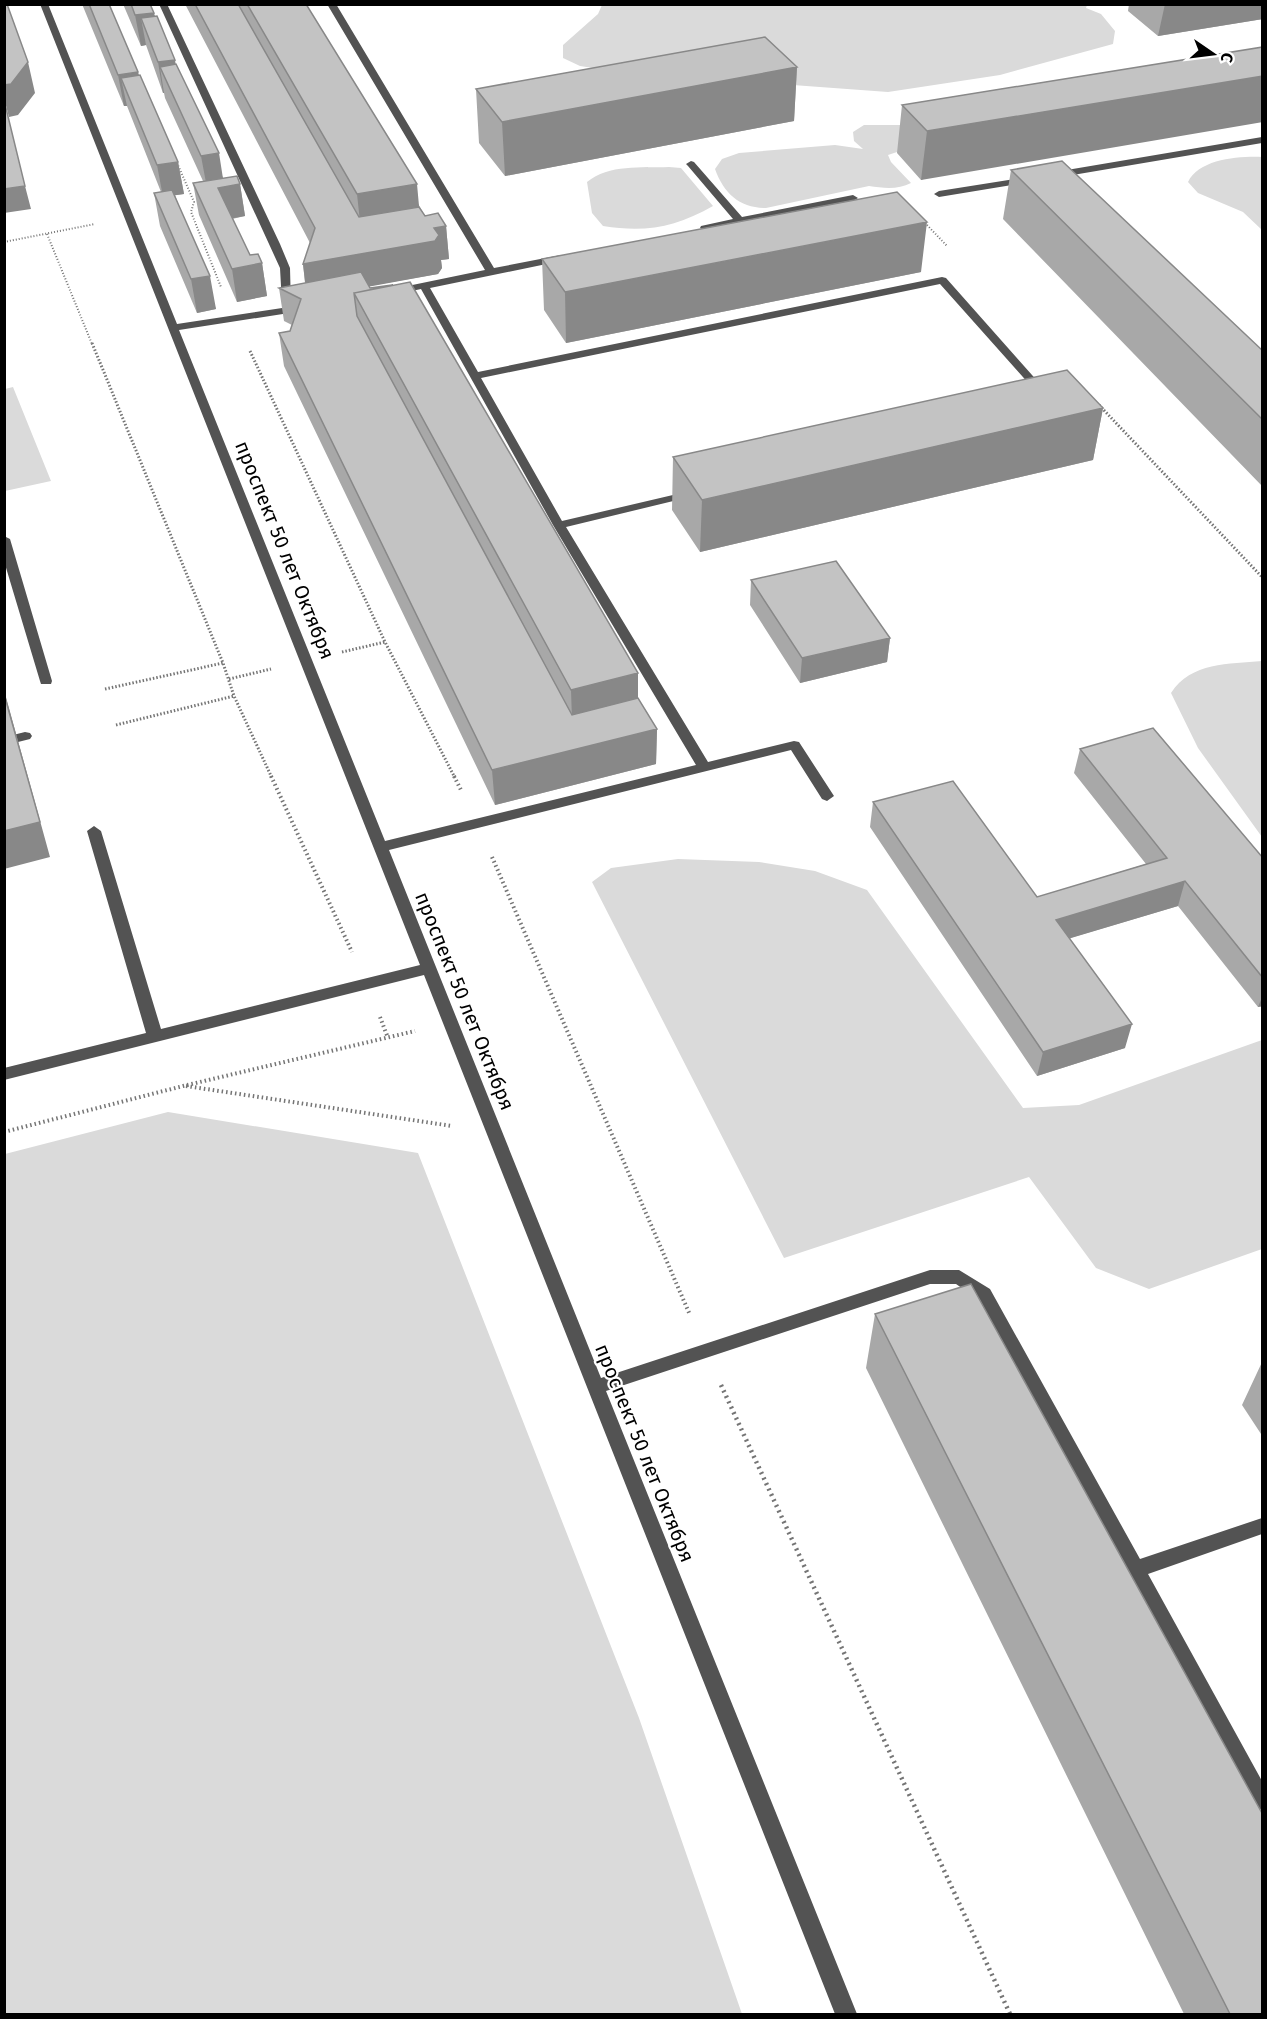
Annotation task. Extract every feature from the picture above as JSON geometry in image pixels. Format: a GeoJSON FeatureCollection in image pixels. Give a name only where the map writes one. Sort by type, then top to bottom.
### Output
{"type":"FeatureCollection","features":[{"type":"Feature","properties":{"kind":"street","name":"проспект 50 лет Октября"},"geometry":{"type":"LineString","coordinates":[[44,4],[846,2014]]}},
{"type":"Feature","properties":{"kind":"street"},"geometry":{"type":"LineString","coordinates":[[163,4],[276,244],[285,268],[287,310]]}},
{"type":"Feature","properties":{"kind":"street"},"geometry":{"type":"LineString","coordinates":[[331,4],[491,272]]}},
{"type":"Feature","properties":{"kind":"street"},"geometry":{"type":"LineString","coordinates":[[1056,184],[1048,176],[1263,140]]}},
{"type":"Feature","properties":{"kind":"street"},"geometry":{"type":"LineString","coordinates":[[691,164],[740,221]]}},
{"type":"Feature","properties":{"kind":"street"},"geometry":{"type":"LineString","coordinates":[[939,194],[1037,178]]}},
{"type":"Feature","properties":{"kind":"street"},"geometry":{"type":"LineString","coordinates":[[695,230],[853,198]]}},
{"type":"Feature","properties":{"kind":"street"},"geometry":{"type":"LineString","coordinates":[[378,294],[570,256]]}},
{"type":"Feature","properties":{"kind":"street"},"geometry":{"type":"LineString","coordinates":[[474,376],[942,280],[1049,399]]}},
{"type":"Feature","properties":{"kind":"street"},"geometry":{"type":"LineString","coordinates":[[424,286],[558,525],[704,767]]}},
{"type":"Feature","properties":{"kind":"street"},"geometry":{"type":"LineString","coordinates":[[174,328],[310,306]]}},
{"type":"Feature","properties":{"kind":"street"},"geometry":{"type":"LineString","coordinates":[[558,525],[697,492]]}},
{"type":"Feature","properties":{"kind":"street"},"geometry":{"type":"LineString","coordinates":[[4,539],[46,681]]}},
{"type":"Feature","properties":{"kind":"street"},"geometry":{"type":"LineString","coordinates":[[381,847],[794,745],[827,796]]}},
{"type":"Feature","properties":{"kind":"street"},"geometry":{"type":"LineString","coordinates":[[94,831],[155,1036]]}},
{"type":"Feature","properties":{"kind":"street"},"geometry":{"type":"LineString","coordinates":[[4,1074],[429,968]]}},
{"type":"Feature","properties":{"kind":"street"},"geometry":{"type":"LineString","coordinates":[[596,1387],[930,1277],[959,1277],[984,1294],[1263,1800]]}},
{"type":"Feature","properties":{"kind":"street"},"geometry":{"type":"LineString","coordinates":[[1137,1569],[1263,1526]]}},
{"type":"Feature","properties":{"kind":"path"},"geometry":{"type":"LineString","coordinates":[[175,158],[194,202],[191,212],[234,319],[385,642],[477,822],[706,1352],[1010,2014]]}},
{"type":"Feature","properties":{"kind":"path"},"geometry":{"type":"LineString","coordinates":[[4,242],[130,217]]}},
{"type":"Feature","properties":{"kind":"path"},"geometry":{"type":"LineString","coordinates":[[920,218],[953,253]]}},
{"type":"Feature","properties":{"kind":"path"},"geometry":{"type":"LineString","coordinates":[[46,234],[223,663],[234,696],[368,985],[388,1038]]}},
{"type":"Feature","properties":{"kind":"path"},"geometry":{"type":"LineString","coordinates":[[1094,400],[1263,577]]}},
{"type":"Feature","properties":{"kind":"path"},"geometry":{"type":"LineString","coordinates":[[105,689],[223,663]]}},
{"type":"Feature","properties":{"kind":"path"},"geometry":{"type":"LineString","coordinates":[[116,725],[234,696]]}},
{"type":"Feature","properties":{"kind":"path"},"geometry":{"type":"LineString","coordinates":[[4,1132],[183,1086],[451,1022]]}},
{"type":"Feature","properties":{"kind":"path"},"geometry":{"type":"LineString","coordinates":[[183,1086],[494,1132]]}},
{"type":"Feature","properties":{"kind":"shaded area"},"geometry":{"type":"Polygon","coordinates":[[[602,5],[1087,5],[1086,8],[1101,14],[1115,31],[1113,44],[1000,75],[888,92],[619,72],[580,66],[563,58],[563,45],[598,14],[602,5]]]}},
{"type":"Feature","properties":{"kind":"shaded area"},"geometry":{"type":"Polygon","coordinates":[[[864,125],[908,125],[903,150],[888,155],[891,162],[911,183],[896,188],[869,186],[766,208],[748,205],[734,198],[723,186],[715,169],[722,159],[739,153],[835,145],[863,149],[854,141],[853,132],[864,125]]]}},
{"type":"Feature","properties":{"kind":"shaded area"},"geometry":{"type":"Polygon","coordinates":[[[1262,157],[1262,230],[1243,212],[1198,193],[1188,182],[1201,168],[1220,160],[1262,157]]]}},
{"type":"Feature","properties":{"kind":"shaded area"},"geometry":{"type":"Polygon","coordinates":[[[626,168],[681,168],[713,206],[686,219],[660,227],[633,229],[603,226],[592,213],[587,182],[596,176],[626,168]]]}},
{"type":"Feature","properties":{"kind":"shaded area"},"geometry":{"type":"Polygon","coordinates":[[[13,387],[51,481],[5,491],[5,389],[13,387]]]}},
{"type":"Feature","properties":{"kind":"shaded area"},"geometry":{"type":"Polygon","coordinates":[[[1262,661],[1262,837],[1198,748],[1171,693],[1189,675],[1200,670],[1224,664],[1262,661]]]}},
{"type":"Feature","properties":{"kind":"shaded area"},"geometry":{"type":"Polygon","coordinates":[[[678,859],[759,862],[815,871],[867,890],[1023,1108],[1079,1105],[1262,1040],[1262,1249],[1149,1289],[1096,1268],[1029,1177],[784,1258],[592,882],[611,868],[678,859]]]}},
{"type":"Feature","properties":{"kind":"shaded area"},"geometry":{"type":"Polygon","coordinates":[[[168,1112],[418,1153],[639,1718],[742,2014],[5,2014],[5,1154],[168,1112]]]}},
{"type":"Feature","properties":{"kind":"building"},"geometry":{"type":"Polygon","coordinates":[[[4,4],[7,4],[28,62],[11,84],[4,85],[4,4]]]}},
{"type":"Feature","properties":{"kind":"building"},"geometry":{"type":"Polygon","coordinates":[[[89,4],[109,4],[138,72],[118,75],[89,4]]]}},
{"type":"Feature","properties":{"kind":"building"},"geometry":{"type":"Polygon","coordinates":[[[131,4],[150,4],[154,13],[135,15],[131,4]]]}},
{"type":"Feature","properties":{"kind":"building"},"geometry":{"type":"Polygon","coordinates":[[[195,4],[238,4],[359,217],[419,207],[425,216],[438,213],[446,226],[434,228],[439,235],[435,241],[303,264],[315,228],[195,4]]]}},
{"type":"Feature","properties":{"kind":"building"},"geometry":{"type":"Polygon","coordinates":[[[247,4],[306,4],[417,184],[357,194],[247,4]]]}},
{"type":"Feature","properties":{"kind":"building"},"geometry":{"type":"Polygon","coordinates":[[[157,16],[175,60],[158,62],[141,18],[157,16]]]}},
{"type":"Feature","properties":{"kind":"building"},"geometry":{"type":"Polygon","coordinates":[[[765,37],[797,67],[502,122],[476,89],[765,37]]]}},
{"type":"Feature","properties":{"kind":"building"},"geometry":{"type":"Polygon","coordinates":[[[1263,47],[1263,76],[927,131],[902,105],[1263,47]]]}},
{"type":"Feature","properties":{"kind":"building"},"geometry":{"type":"Polygon","coordinates":[[[176,64],[219,153],[201,156],[160,67],[176,64]]]}},
{"type":"Feature","properties":{"kind":"building"},"geometry":{"type":"Polygon","coordinates":[[[140,75],[178,162],[157,165],[121,78],[140,75]]]}},
{"type":"Feature","properties":{"kind":"building"},"geometry":{"type":"Polygon","coordinates":[[[4,100],[25,186],[4,189],[4,100]]]}},
{"type":"Feature","properties":{"kind":"building"},"geometry":{"type":"Polygon","coordinates":[[[1062,161],[1263,351],[1263,420],[1011,170],[1062,161]]]}},
{"type":"Feature","properties":{"kind":"building"},"geometry":{"type":"Polygon","coordinates":[[[237,176],[240,184],[218,188],[250,255],[258,254],[262,263],[232,269],[193,183],[237,176]]]}},
{"type":"Feature","properties":{"kind":"building"},"geometry":{"type":"Polygon","coordinates":[[[172,190],[210,276],[191,279],[154,193],[172,190]]]}},
{"type":"Feature","properties":{"kind":"building"},"geometry":{"type":"Polygon","coordinates":[[[897,192],[927,222],[565,292],[542,259],[897,192]]]}},
{"type":"Feature","properties":{"kind":"building"},"geometry":{"type":"Polygon","coordinates":[[[361,272],[370,288],[393,285],[354,293],[357,316],[572,715],[638,698],[657,729],[492,770],[279,333],[290,331],[301,299],[279,288],[361,272]]]}},
{"type":"Feature","properties":{"kind":"building"},"geometry":{"type":"Polygon","coordinates":[[[410,282],[638,673],[571,690],[354,293],[410,282]]]}},
{"type":"Feature","properties":{"kind":"building"},"geometry":{"type":"Polygon","coordinates":[[[1067,370],[1103,408],[702,500],[673,457],[1067,370]]]}},
{"type":"Feature","properties":{"kind":"building"},"geometry":{"type":"Polygon","coordinates":[[[836,561],[890,638],[802,658],[751,580],[836,561]]]}},
{"type":"Feature","properties":{"kind":"building"},"geometry":{"type":"Polygon","coordinates":[[[4,694],[40,822],[4,831],[4,694]]]}},
{"type":"Feature","properties":{"kind":"building"},"geometry":{"type":"Polygon","coordinates":[[[1153,728],[1263,858],[1263,978],[1185,881],[1056,920],[1132,1024],[1043,1052],[873,802],[953,781],[1037,897],[1167,858],[1080,749],[1153,728]]]}},
{"type":"Feature","properties":{"kind":"building"},"geometry":{"type":"Polygon","coordinates":[[[971,1284],[1263,1815],[1263,2014],[1230,2014],[875,1314],[971,1284]]]}}]}
